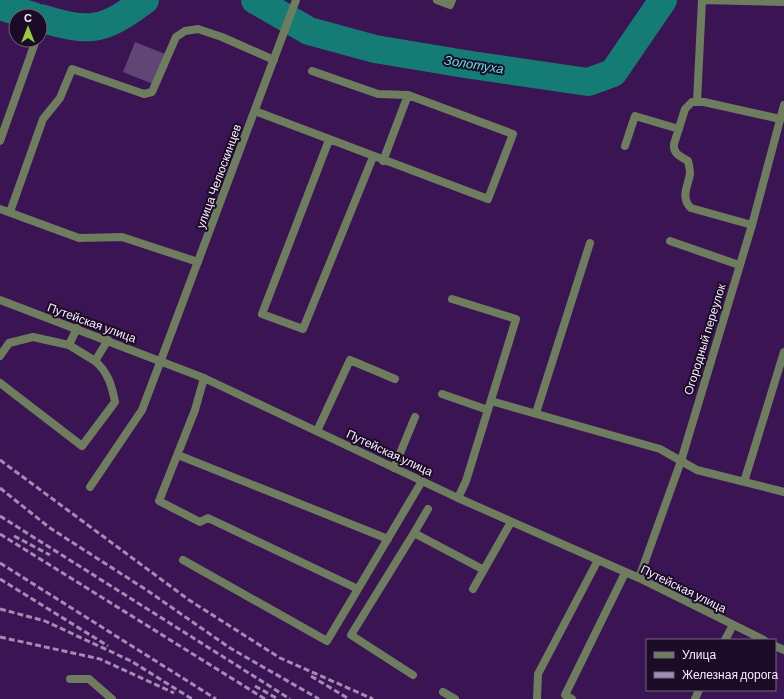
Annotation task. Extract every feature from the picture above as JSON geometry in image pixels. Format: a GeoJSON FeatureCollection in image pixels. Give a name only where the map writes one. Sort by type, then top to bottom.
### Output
{"type":"FeatureCollection","features":[{"type":"Feature","properties":{"kind":"street"},"geometry":{"type":"LineString","coordinates":[[437,0],[450,5],[452,0]]}},
{"type":"Feature","properties":{"kind":"street"},"geometry":{"type":"LineString","coordinates":[[697,102],[702,0],[784,2]]}},
{"type":"Feature","properties":{"kind":"street","name":"улица Челюскинцев"},"geometry":{"type":"LineString","coordinates":[[90,487],[142,410],[295,3]]}},
{"type":"Feature","properties":{"kind":"street"},"geometry":{"type":"LineString","coordinates":[[10,212],[43,119],[60,98],[72,69],[144,94],[152,92],[176,37],[186,31],[198,29],[222,37],[274,60]]}},
{"type":"Feature","properties":{"kind":"street"},"geometry":{"type":"LineString","coordinates":[[0,141],[33,48]]}},
{"type":"Feature","properties":{"kind":"street"},"geometry":{"type":"LineString","coordinates":[[255,111],[383,161],[488,199],[513,134],[408,95],[378,94],[312,71]]}},
{"type":"Feature","properties":{"kind":"street"},"geometry":{"type":"LineString","coordinates":[[383,161],[408,95]]}},
{"type":"Feature","properties":{"kind":"street"},"geometry":{"type":"LineString","coordinates":[[752,224],[691,208],[686,204],[685,198],[690,171],[688,161],[677,154],[674,150],[679,129],[685,108],[692,102],[780,119]]}},
{"type":"Feature","properties":{"kind":"street","name":"Огородный переулок"},"geometry":{"type":"LineString","coordinates":[[639,578],[681,461],[752,224],[784,104]]}},
{"type":"Feature","properties":{"kind":"street"},"geometry":{"type":"LineString","coordinates":[[625,146],[635,116],[679,129]]}},
{"type":"Feature","properties":{"kind":"street"},"geometry":{"type":"LineString","coordinates":[[329,140],[262,314],[303,329],[373,157]]}},
{"type":"Feature","properties":{"kind":"street"},"geometry":{"type":"LineString","coordinates":[[0,209],[79,238],[122,237],[198,262]]}},
{"type":"Feature","properties":{"kind":"street"},"geometry":{"type":"LineString","coordinates":[[670,241],[739,265]]}},
{"type":"Feature","properties":{"kind":"street"},"geometry":{"type":"LineString","coordinates":[[536,414],[590,243]]}},
{"type":"Feature","properties":{"kind":"street"},"geometry":{"type":"LineString","coordinates":[[452,299],[516,319],[466,481],[458,498]]}},
{"type":"Feature","properties":{"kind":"street","name":"Путейская улица"},"geometry":{"type":"LineString","coordinates":[[0,300],[161,360],[204,378],[458,498],[639,578],[762,639]]}},
{"type":"Feature","properties":{"kind":"street"},"geometry":{"type":"LineString","coordinates":[[68,345],[77,328]]}},
{"type":"Feature","properties":{"kind":"street"},"geometry":{"type":"LineString","coordinates":[[0,356],[9,343],[33,337],[68,345],[103,367],[109,380],[115,402],[82,446],[0,383]]}},
{"type":"Feature","properties":{"kind":"street"},"geometry":{"type":"LineString","coordinates":[[95,361],[108,340]]}},
{"type":"Feature","properties":{"kind":"street"},"geometry":{"type":"LineString","coordinates":[[744,482],[784,352]]}},
{"type":"Feature","properties":{"kind":"street"},"geometry":{"type":"LineString","coordinates":[[316,431],[350,360],[395,379]]}},
{"type":"Feature","properties":{"kind":"street"},"geometry":{"type":"LineString","coordinates":[[204,378],[195,410],[159,502],[200,522],[208,518],[358,590]]}},
{"type":"Feature","properties":{"kind":"street"},"geometry":{"type":"LineString","coordinates":[[442,394],[488,410]]}},
{"type":"Feature","properties":{"kind":"street"},"geometry":{"type":"LineString","coordinates":[[491,400],[660,449],[697,470],[784,492]]}},
{"type":"Feature","properties":{"kind":"street"},"geometry":{"type":"LineString","coordinates":[[394,468],[415,417]]}},
{"type":"Feature","properties":{"kind":"street"},"geometry":{"type":"LineString","coordinates":[[178,455],[388,539]]}},
{"type":"Feature","properties":{"kind":"street"},"geometry":{"type":"LineString","coordinates":[[183,560],[327,641],[422,481]]}},
{"type":"Feature","properties":{"kind":"street"},"geometry":{"type":"LineString","coordinates":[[413,675],[351,635],[428,509]]}},
{"type":"Feature","properties":{"kind":"street"},"geometry":{"type":"LineString","coordinates":[[473,589],[511,522]]}},
{"type":"Feature","properties":{"kind":"street"},"geometry":{"type":"LineString","coordinates":[[414,533],[484,570]]}},
{"type":"Feature","properties":{"kind":"street"},"geometry":{"type":"LineString","coordinates":[[537,699],[538,674],[598,560]]}},
{"type":"Feature","properties":{"kind":"street"},"geometry":{"type":"LineString","coordinates":[[572,699],[565,695],[626,573]]}},
{"type":"Feature","properties":{"kind":"street"},"geometry":{"type":"LineString","coordinates":[[725,639],[732,625]]}},
{"type":"Feature","properties":{"kind":"street"},"geometry":{"type":"LineString","coordinates":[[70,679],[89,679],[112,699]]}},
{"type":"Feature","properties":{"kind":"street"},"geometry":{"type":"LineString","coordinates":[[443,692],[455,699]]}},
{"type":"Feature","properties":{"kind":"shaded area"},"geometry":{"type":"Polygon","coordinates":[[[135,42],[165,54],[153,84],[123,72],[135,42]]]}},
{"type":"Feature","properties":{"kind":"waterway","name":"Золотуха"},"geometry":{"type":"LineString","coordinates":[[48,20],[71,26],[95,27],[106,24],[130,11],[145,0]]}},
{"type":"Feature","properties":{"kind":"waterway","name":"Золотуха"},"geometry":{"type":"LineString","coordinates":[[255,0],[309,31],[375,49],[588,82],[613,73],[663,0]]}},
{"type":"Feature","properties":{"kind":"waterway","name":"Золотуха"},"geometry":{"type":"LineString","coordinates":[[0,6],[8,8]]}},
{"type":"Feature","properties":{"kind":"railway"},"geometry":{"type":"LineString","coordinates":[[0,460],[189,600],[280,658],[373,699]]}},
{"type":"Feature","properties":{"kind":"railway"},"geometry":{"type":"LineString","coordinates":[[0,488],[50,528],[148,591],[230,648],[319,699]]}},
{"type":"Feature","properties":{"kind":"railway"},"geometry":{"type":"LineString","coordinates":[[0,516],[290,699]]}},
{"type":"Feature","properties":{"kind":"railway"},"geometry":{"type":"LineString","coordinates":[[0,534],[265,699]]}},
{"type":"Feature","properties":{"kind":"railway"},"geometry":{"type":"LineString","coordinates":[[14,536],[50,555]]}},
{"type":"Feature","properties":{"kind":"railway"},"geometry":{"type":"LineString","coordinates":[[0,563],[216,699]]}},
{"type":"Feature","properties":{"kind":"railway"},"geometry":{"type":"LineString","coordinates":[[0,579],[108,646]]}},
{"type":"Feature","properties":{"kind":"railway"},"geometry":{"type":"LineString","coordinates":[[0,609],[45,621],[131,661],[192,699]]}},
{"type":"Feature","properties":{"kind":"railway"},"geometry":{"type":"LineString","coordinates":[[0,637],[100,659],[174,693]]}},
{"type":"Feature","properties":{"kind":"railway"},"geometry":{"type":"LineString","coordinates":[[311,676],[349,699]]}},
{"type":"Feature","properties":{"kind":"railway"},"geometry":{"type":"LineString","coordinates":[[255,686],[278,699]]}}]}
